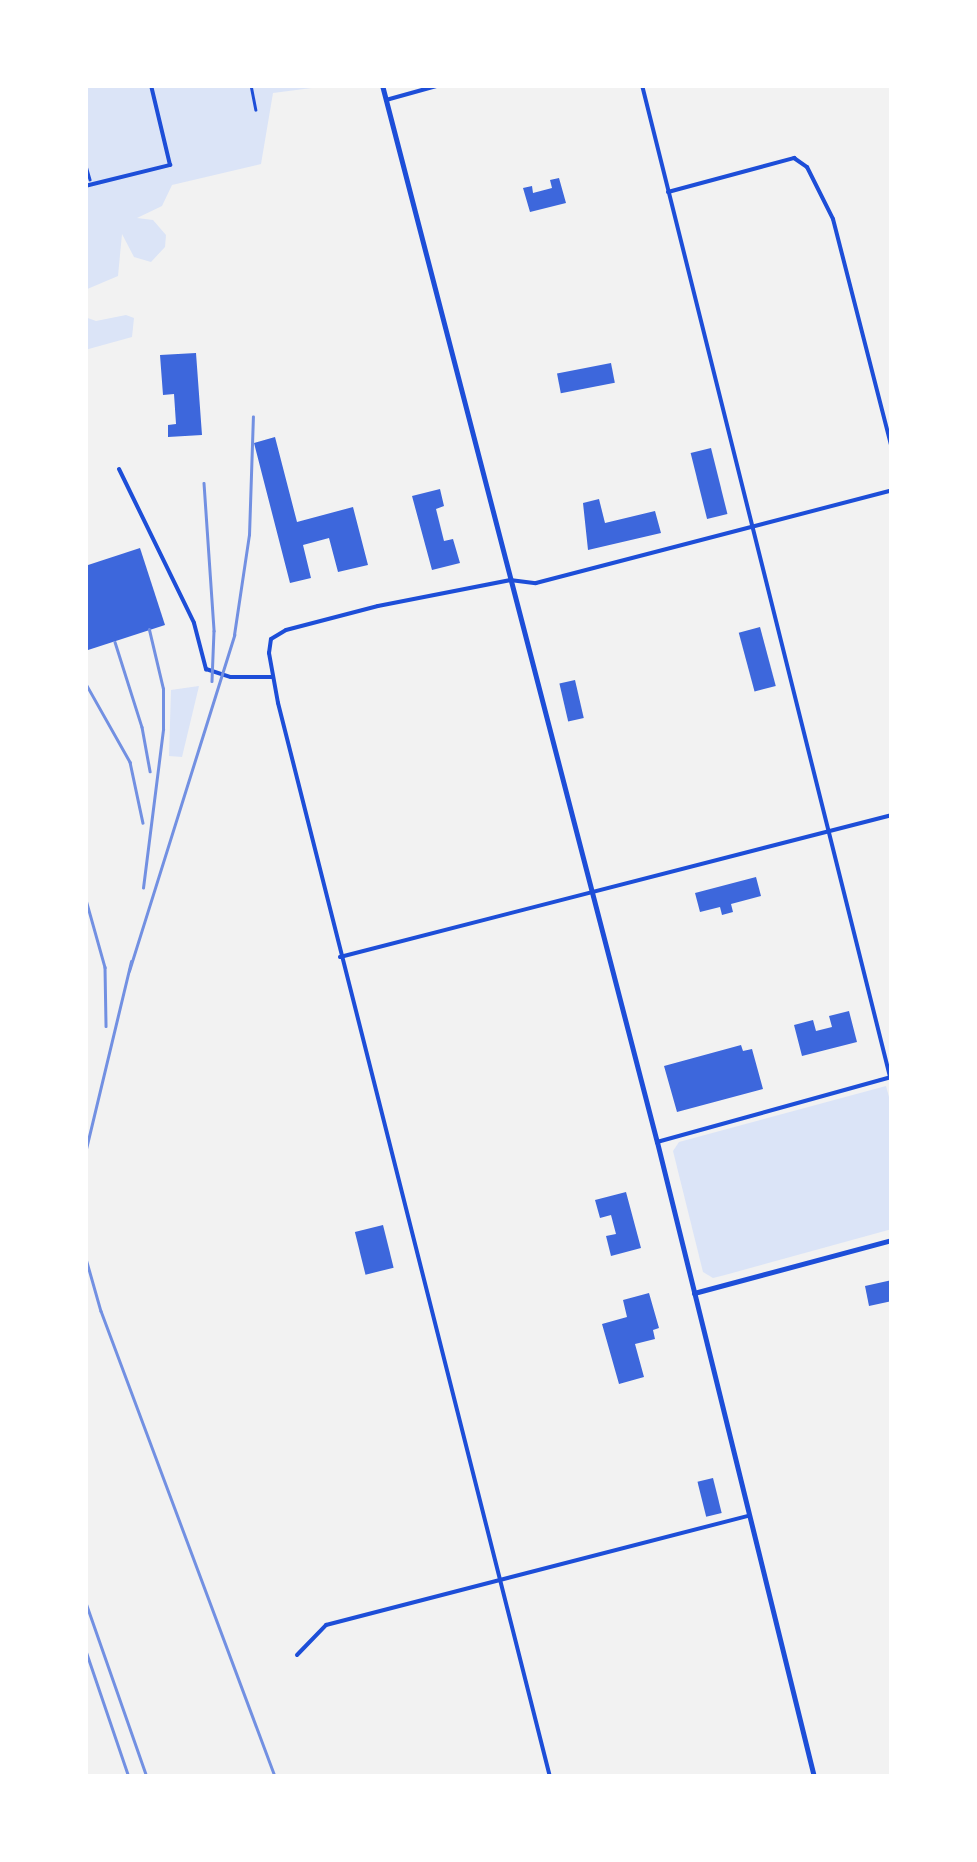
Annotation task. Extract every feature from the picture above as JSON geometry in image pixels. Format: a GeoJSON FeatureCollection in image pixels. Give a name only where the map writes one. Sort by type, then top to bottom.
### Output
{"type":"FeatureCollection","features":[{"type":"Feature","properties":{"kind":"street"},"geometry":{"type":"LineString","coordinates":[[88,185],[170,166],[151,85]]}},
{"type":"Feature","properties":{"kind":"street"},"geometry":{"type":"LineString","coordinates":[[382,85],[657,1142],[814,1777]]}},
{"type":"Feature","properties":{"kind":"street"},"geometry":{"type":"LineString","coordinates":[[386,100],[440,85]]}},
{"type":"Feature","properties":{"kind":"street"},"geometry":{"type":"LineString","coordinates":[[642,85],[891,1077],[657,1142]]}},
{"type":"Feature","properties":{"kind":"street"},"geometry":{"type":"LineString","coordinates":[[668,192],[794,158],[807,168],[833,220],[892,448]]}},
{"type":"Feature","properties":{"kind":"street"},"geometry":{"type":"LineString","coordinates":[[119,469],[194,623],[206,668],[231,677],[273,677]]}},
{"type":"Feature","properties":{"kind":"street"},"geometry":{"type":"LineString","coordinates":[[550,1777],[340,957],[273,677],[268,653],[271,639],[286,630],[510,580],[536,583],[892,490]]}},
{"type":"Feature","properties":{"kind":"street"},"geometry":{"type":"LineString","coordinates":[[340,957],[892,816]]}},
{"type":"Feature","properties":{"kind":"street"},"geometry":{"type":"LineString","coordinates":[[694,1293],[892,1240]]}},
{"type":"Feature","properties":{"kind":"street"},"geometry":{"type":"LineString","coordinates":[[297,1655],[326,1625],[748,1516]]}},
{"type":"Feature","properties":{"kind":"path"},"geometry":{"type":"LineString","coordinates":[[250,85],[256,110]]}},
{"type":"Feature","properties":{"kind":"path"},"geometry":{"type":"LineString","coordinates":[[85,162],[88,185]]}},
{"type":"Feature","properties":{"kind":"shaded area"},"geometry":{"type":"Polygon","coordinates":[[[85,85],[335,85],[273,93],[261,164],[172,185],[162,206],[137,218],[153,220],[166,235],[165,247],[151,262],[134,257],[122,234],[118,276],[85,290],[85,85]]]}},
{"type":"Feature","properties":{"kind":"shaded area"},"geometry":{"type":"Polygon","coordinates":[[[126,315],[134,318],[132,337],[85,350],[85,317],[96,321],[126,315]]]}},
{"type":"Feature","properties":{"kind":"shaded area"},"geometry":{"type":"Polygon","coordinates":[[[199,686],[182,757],[169,756],[171,690],[199,686]]]}},
{"type":"Feature","properties":{"kind":"shaded area"},"geometry":{"type":"Polygon","coordinates":[[[886,1086],[892,1108],[892,1229],[713,1278],[703,1272],[673,1151],[679,1142],[886,1086]]]}},
{"type":"Feature","properties":{"kind":"building"},"geometry":{"type":"Polygon","coordinates":[[[559,178],[566,203],[530,212],[523,188],[532,186],[533,193],[552,188],[550,180],[559,178]]]}},
{"type":"Feature","properties":{"kind":"building"},"geometry":{"type":"Polygon","coordinates":[[[196,353],[202,435],[168,437],[168,425],[176,424],[174,394],[163,395],[160,355],[196,353]]]}},
{"type":"Feature","properties":{"kind":"building"},"geometry":{"type":"Polygon","coordinates":[[[611,363],[615,383],[561,393],[557,373],[611,363]]]}},
{"type":"Feature","properties":{"kind":"building"},"geometry":{"type":"Polygon","coordinates":[[[275,437],[297,522],[353,507],[368,565],[338,572],[329,538],[303,545],[311,578],[290,583],[254,443],[275,437]]]}},
{"type":"Feature","properties":{"kind":"building"},"geometry":{"type":"Polygon","coordinates":[[[711,448],[727,514],[707,519],[691,453],[711,448]]]}},
{"type":"Feature","properties":{"kind":"building"},"geometry":{"type":"Polygon","coordinates":[[[440,489],[444,506],[436,509],[444,541],[453,539],[460,563],[432,570],[412,496],[440,489]]]}},
{"type":"Feature","properties":{"kind":"building"},"geometry":{"type":"Polygon","coordinates":[[[599,499],[605,523],[655,511],[661,533],[588,550],[583,503],[599,499]]]}},
{"type":"Feature","properties":{"kind":"building"},"geometry":{"type":"Polygon","coordinates":[[[140,548],[165,625],[85,651],[85,566],[140,548]]]}},
{"type":"Feature","properties":{"kind":"building"},"geometry":{"type":"Polygon","coordinates":[[[760,627],[776,686],[755,692],[739,633],[760,627]]]}},
{"type":"Feature","properties":{"kind":"building"},"geometry":{"type":"Polygon","coordinates":[[[575,680],[584,718],[568,722],[559,684],[575,680]]]}},
{"type":"Feature","properties":{"kind":"building"},"geometry":{"type":"Polygon","coordinates":[[[756,877],[761,896],[731,904],[733,912],[722,915],[720,907],[700,912],[695,893],[756,877]]]}},
{"type":"Feature","properties":{"kind":"building"},"geometry":{"type":"Polygon","coordinates":[[[849,1011],[857,1042],[802,1056],[794,1025],[813,1020],[816,1031],[832,1027],[829,1016],[849,1011]]]}},
{"type":"Feature","properties":{"kind":"building"},"geometry":{"type":"Polygon","coordinates":[[[741,1045],[743,1051],[752,1049],[763,1089],[677,1112],[664,1066],[741,1045]]]}},
{"type":"Feature","properties":{"kind":"building"},"geometry":{"type":"Polygon","coordinates":[[[626,1192],[641,1248],[611,1256],[606,1236],[616,1234],[611,1215],[600,1218],[595,1200],[626,1192]]]}},
{"type":"Feature","properties":{"kind":"building"},"geometry":{"type":"Polygon","coordinates":[[[383,1225],[394,1268],[366,1275],[355,1232],[383,1225]]]}},
{"type":"Feature","properties":{"kind":"building"},"geometry":{"type":"Polygon","coordinates":[[[892,1280],[892,1301],[869,1306],[865,1286],[892,1280]]]}},
{"type":"Feature","properties":{"kind":"building"},"geometry":{"type":"Polygon","coordinates":[[[649,1293],[659,1328],[653,1330],[655,1339],[635,1344],[644,1377],[619,1384],[602,1324],[627,1317],[623,1300],[649,1293]]]}},
{"type":"Feature","properties":{"kind":"building"},"geometry":{"type":"Polygon","coordinates":[[[713,1478],[722,1513],[706,1517],[697,1482],[713,1478]]]}},
{"type":"Feature","properties":{"kind":"railway"},"geometry":{"type":"LineString","coordinates":[[129,971],[234,635],[249,535],[253,417]]}},
{"type":"Feature","properties":{"kind":"railway"},"geometry":{"type":"LineString","coordinates":[[204,483],[214,631],[212,681]]}},
{"type":"Feature","properties":{"kind":"railway"},"geometry":{"type":"LineString","coordinates":[[143,888],[163,729],[163,689],[149,630]]}},
{"type":"Feature","properties":{"kind":"railway"},"geometry":{"type":"LineString","coordinates":[[115,642],[142,727],[150,771]]}},
{"type":"Feature","properties":{"kind":"railway"},"geometry":{"type":"LineString","coordinates":[[85,682],[130,762],[143,823]]}},
{"type":"Feature","properties":{"kind":"railway"},"geometry":{"type":"LineString","coordinates":[[85,896],[105,967],[106,1026]]}},
{"type":"Feature","properties":{"kind":"railway"},"geometry":{"type":"LineString","coordinates":[[85,1153],[131,961]]}},
{"type":"Feature","properties":{"kind":"railway"},"geometry":{"type":"LineString","coordinates":[[85,1255],[101,1311],[275,1777]]}},
{"type":"Feature","properties":{"kind":"railway"},"geometry":{"type":"LineString","coordinates":[[85,1600],[147,1777]]}},
{"type":"Feature","properties":{"kind":"railway"},"geometry":{"type":"LineString","coordinates":[[85,1648],[129,1777]]}}]}
